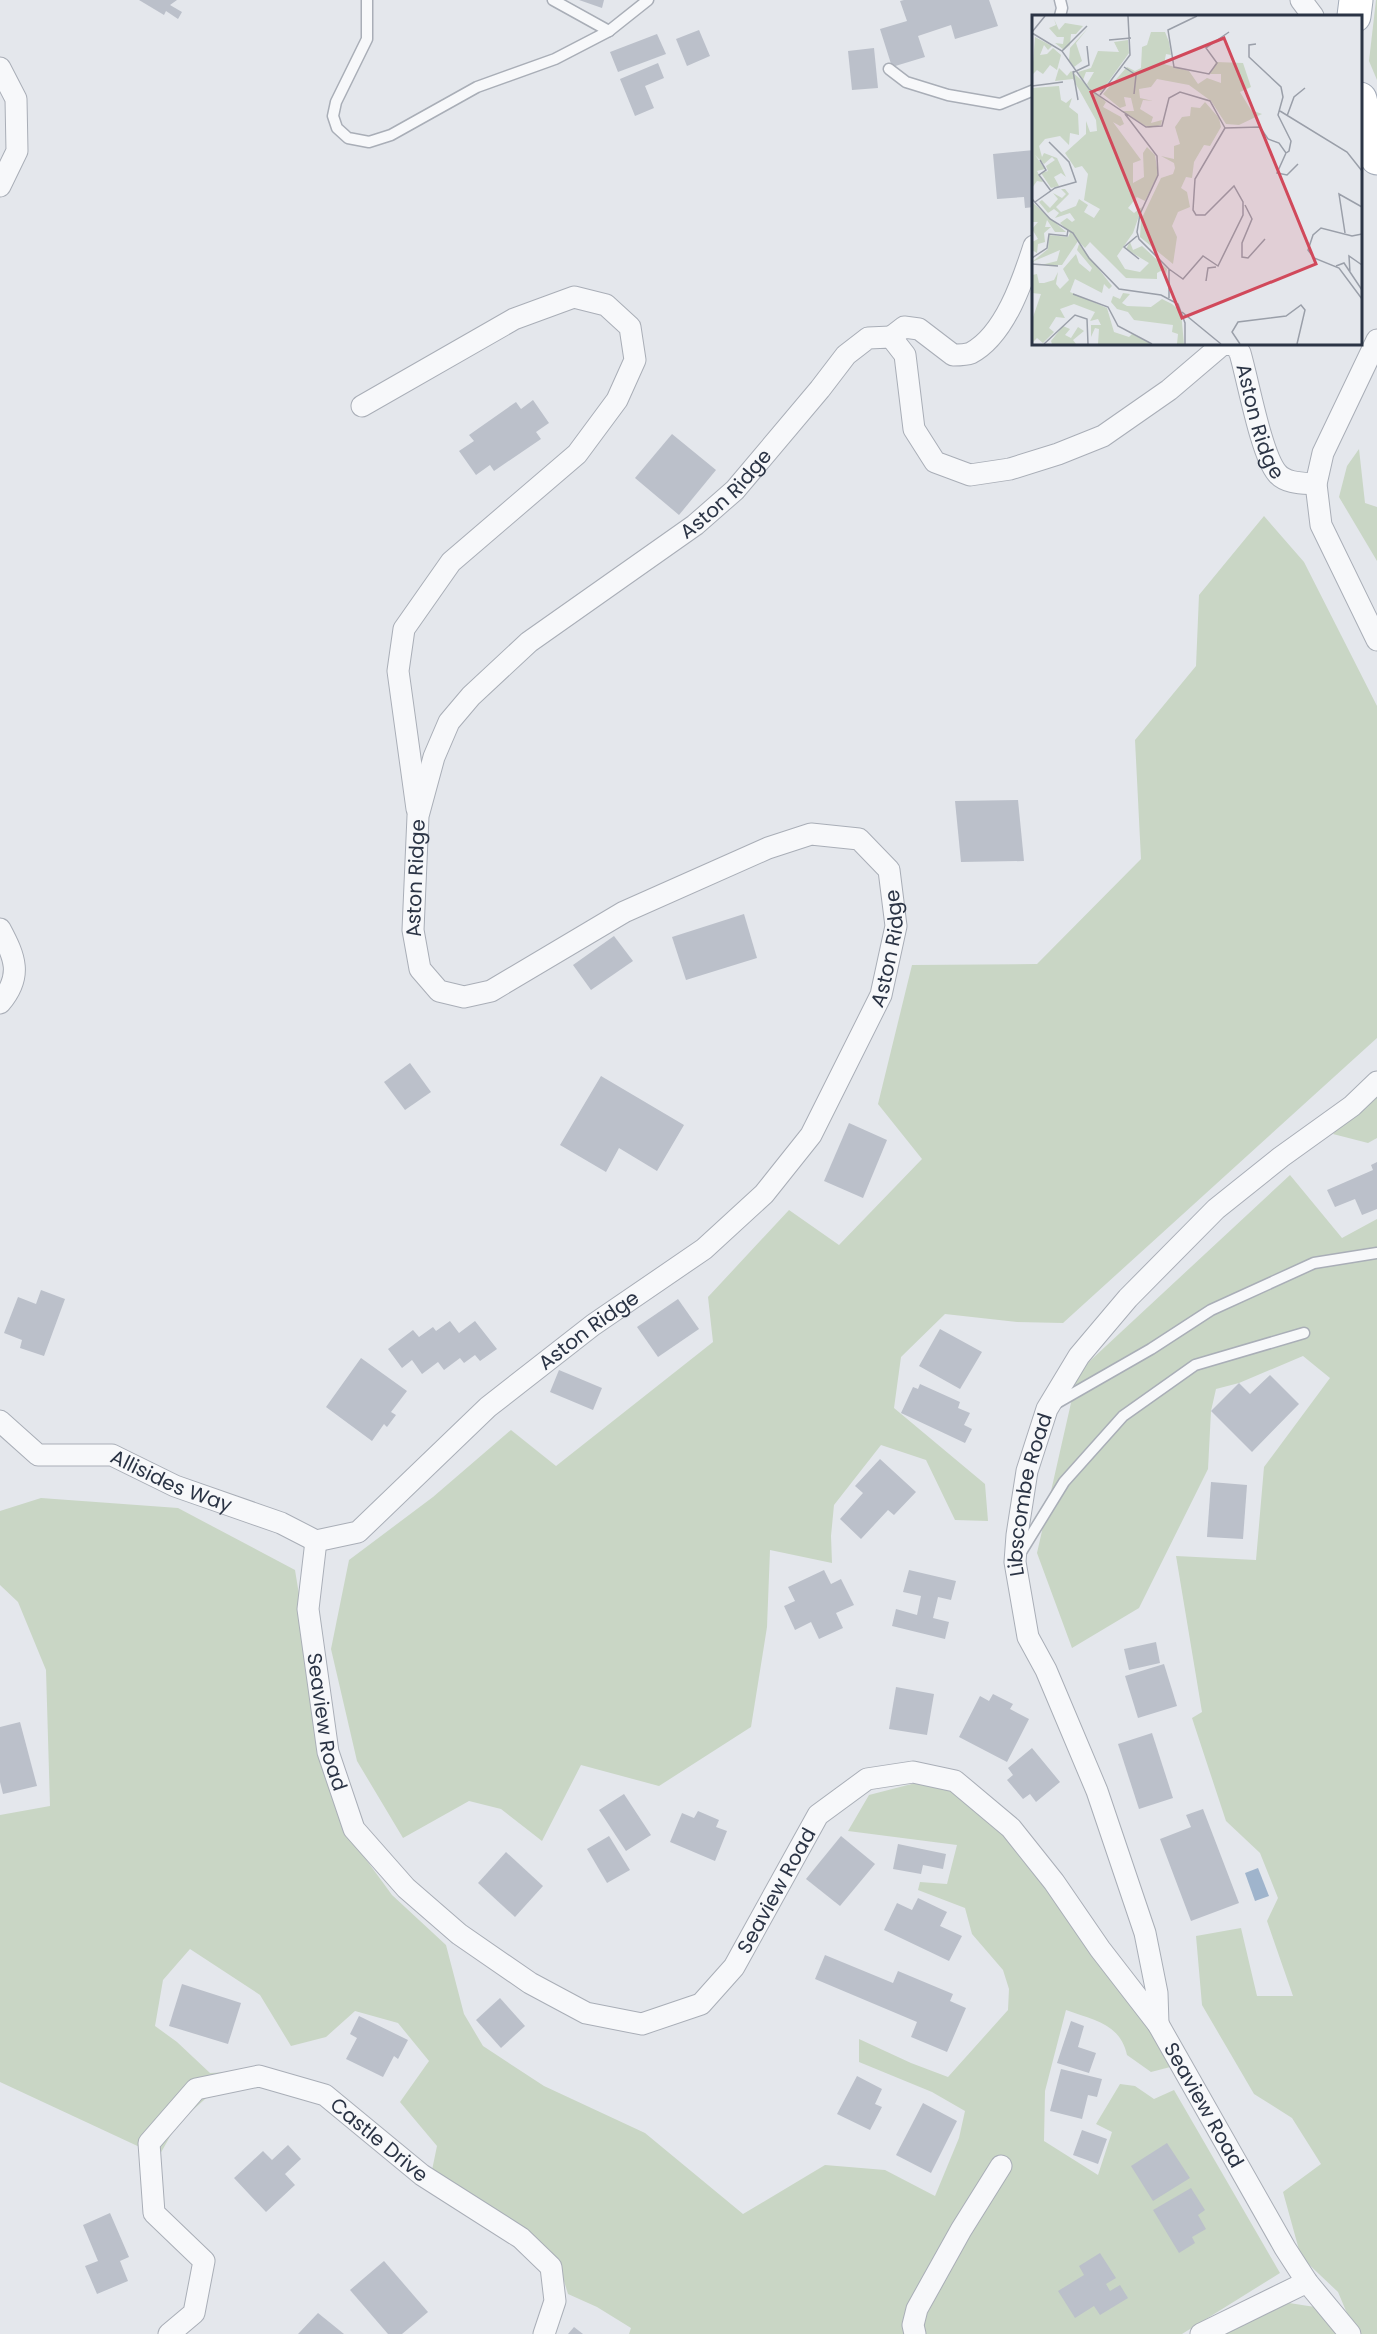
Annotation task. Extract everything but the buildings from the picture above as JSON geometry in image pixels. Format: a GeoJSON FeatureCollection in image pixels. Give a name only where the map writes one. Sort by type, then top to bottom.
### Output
{"type":"FeatureCollection","features":[{"type":"Feature","properties":{"kind":"main road"},"geometry":{"type":"LineString","coordinates":[[1354,15],[1356,0]]}},
{"type":"Feature","properties":{"kind":"main road"},"geometry":{"type":"LineString","coordinates":[[1362,108],[1370,142],[1377,158]]}},
{"type":"Feature","properties":{"kind":"street"},"geometry":{"type":"LineString","coordinates":[[1301,0],[1312,15]]}},
{"type":"Feature","properties":{"kind":"street"},"geometry":{"type":"LineString","coordinates":[[0,68],[16,99],[17,151],[0,186]]}},
{"type":"Feature","properties":{"kind":"street"},"geometry":{"type":"LineString","coordinates":[[891,337],[904,327],[919,329],[953,355],[970,354],[1003,320],[1024,278],[1032,252]]}},
{"type":"Feature","properties":{"kind":"street"},"geometry":{"type":"LineString","coordinates":[[362,406],[514,318],[574,297],[606,305],[630,327],[634,360],[617,400],[577,454],[451,562],[404,629],[398,671],[418,816]]}},
{"type":"Feature","properties":{"kind":"street","name":"Aston Ridge"},"geometry":{"type":"LineString","coordinates":[[316,1541],[358,1532],[488,1407],[593,1325],[704,1249],[764,1194],[811,1135],[852,1057],[881,995],[896,926],[889,870],[859,839],[811,834],[768,848],[624,912],[490,991],[464,997],[439,991],[420,969],[413,930],[418,816],[434,757],[449,722],[471,696],[529,642],[695,525],[735,490],[846,355],[868,338],[891,337],[905,355],[914,429],[935,462],[970,475],[1010,469],[1058,454],[1102,436],[1169,390],[1203,358],[1222,345]]}},
{"type":"Feature","properties":{"kind":"street"},"geometry":{"type":"LineString","coordinates":[[1377,340],[1323,453],[1317,484],[1321,525],[1377,640]]}},
{"type":"Feature","properties":{"kind":"street","name":"Aston Ridge"},"geometry":{"type":"LineString","coordinates":[[1235,345],[1240,353],[1261,432],[1278,474],[1289,481],[1317,484]]}},
{"type":"Feature","properties":{"kind":"street"},"geometry":{"type":"LineString","coordinates":[[0,929],[14,954],[14,979],[0,1003]]}},
{"type":"Feature","properties":{"kind":"street","name":"Libscombe Road"},"geometry":{"type":"LineString","coordinates":[[1158,2024],[1157,1993],[1145,1933],[1097,1791],[1046,1670],[1028,1637],[1015,1563],[1027,1471],[1047,1409],[1079,1356],[1128,1298],[1216,1209],[1281,1157],[1352,1106],[1377,1082]]}},
{"type":"Feature","properties":{"kind":"street","name":"Allisides Way"},"geometry":{"type":"LineString","coordinates":[[0,1420],[38,1455],[112,1455],[175,1486],[281,1523],[316,1541]]}},
{"type":"Feature","properties":{"kind":"street","name":"Seaview Road"},"geometry":{"type":"LineString","coordinates":[[316,1541],[308,1610],[328,1752],[354,1829],[406,1888],[459,1934],[530,1983],[586,2013],[642,2024],[701,2004],[734,1967],[818,1815],[867,1779],[913,1772],[955,1781],[1011,1828],[1054,1882],[1100,1949],[1158,2024],[1285,2248],[1307,2282],[1350,2334]]}},
{"type":"Feature","properties":{"kind":"street","name":"Castle Drive"},"geometry":{"type":"LineString","coordinates":[[169,2334],[194,2313],[204,2261],[154,2213],[149,2143],[196,2089],[259,2076],[325,2095],[422,2175],[528,2245],[551,2267],[555,2301],[544,2334]]}},
{"type":"Feature","properties":{"kind":"street"},"geometry":{"type":"LineString","coordinates":[[915,2334],[917,2309],[1001,2166]]}},
{"type":"Feature","properties":{"kind":"street"},"geometry":{"type":"LineString","coordinates":[[1201,2334],[1307,2282]]}},
{"type":"Feature","properties":{"kind":"lane"},"geometry":{"type":"LineString","coordinates":[[367,0],[367,39],[336,102],[333,116],[337,128],[348,138],[369,142],[391,135],[477,87],[555,59],[609,31],[648,0]]}},
{"type":"Feature","properties":{"kind":"lane"},"geometry":{"type":"LineString","coordinates":[[553,0],[609,31]]}},
{"type":"Feature","properties":{"kind":"lane"},"geometry":{"type":"LineString","coordinates":[[1060,0],[1062,8],[1060,15]]}},
{"type":"Feature","properties":{"kind":"lane"},"geometry":{"type":"LineString","coordinates":[[889,69],[906,82],[948,95],[1000,104],[1032,91]]}},
{"type":"Feature","properties":{"kind":"lane"},"geometry":{"type":"LineString","coordinates":[[1047,1409],[1151,1349],[1211,1310],[1314,1263],[1377,1253]]}},
{"type":"Feature","properties":{"kind":"lane"},"geometry":{"type":"LineString","coordinates":[[1015,1563],[1064,1482],[1122,1416],[1195,1365],[1304,1333]]}},
{"type":"Feature","properties":{"kind":"green space"},"geometry":{"type":"Polygon","coordinates":[[[1377,0],[1377,80],[1369,61],[1377,0]]]}},
{"type":"Feature","properties":{"kind":"green space"},"geometry":{"type":"Polygon","coordinates":[[[1359,449],[1365,503],[1377,507],[1377,561],[1339,497],[1347,466],[1359,449]]]}},
{"type":"Feature","properties":{"kind":"green space"},"geometry":{"type":"Polygon","coordinates":[[[1264,516],[1304,562],[1377,706],[1377,1038],[1063,1323],[1017,1322],[945,1314],[901,1357],[894,1408],[985,1484],[988,1521],[955,1520],[926,1460],[881,1445],[834,1505],[831,1536],[832,1563],[770,1550],[767,1627],[751,1727],[659,1786],[581,1765],[542,1841],[501,1809],[469,1801],[403,1838],[357,1761],[331,1649],[349,1560],[433,1497],[511,1430],[556,1466],[713,1342],[708,1297],[789,1210],[839,1245],[922,1159],[878,1104],[912,965],[1037,964],[1141,859],[1135,740],[1196,666],[1199,595],[1264,516]]]}},
{"type":"Feature","properties":{"kind":"green space"},"geometry":{"type":"Polygon","coordinates":[[[1377,1085],[1377,1138],[1368,1143],[1333,1134],[1377,1085]]]}},
{"type":"Feature","properties":{"kind":"green space"},"geometry":{"type":"Polygon","coordinates":[[[1290,1175],[1342,1238],[1377,1219],[1377,2334],[1359,2334],[1338,2292],[1301,2257],[1283,2192],[1321,2164],[1292,2118],[1254,2094],[1202,2005],[1196,1936],[1241,1928],[1257,1996],[1293,1996],[1267,1921],[1278,1898],[1260,1853],[1226,1821],[1192,1718],[1202,1712],[1176,1556],[1256,1560],[1264,1467],[1330,1378],[1303,1356],[1239,1383],[1216,1389],[1211,1411],[1208,1469],[1139,1608],[1072,1648],[1037,1553],[1078,1372],[1290,1175]]]}},
{"type":"Feature","properties":{"kind":"green space"},"geometry":{"type":"Polygon","coordinates":[[[41,1498],[178,1508],[295,1570],[325,1754],[346,1832],[392,1895],[446,1945],[464,2014],[483,2046],[544,2086],[645,2133],[743,2214],[825,2165],[885,2170],[935,2196],[959,2138],[965,2111],[932,2092],[859,2062],[859,2039],[948,2077],[1008,2010],[1009,1989],[1003,1970],[972,1934],[965,1908],[918,1890],[920,1882],[947,1884],[957,1845],[848,1831],[869,1795],[931,1779],[987,1811],[1178,2065],[1151,2072],[1127,2055],[1123,2044],[1112,2029],[1095,2020],[1066,2010],[1045,2091],[1044,2141],[1098,2175],[1112,2132],[1096,2124],[1120,2084],[1135,2086],[1154,2099],[1174,2090],[1280,2273],[1182,2334],[629,2334],[631,2328],[597,2307],[568,2294],[558,2262],[432,2170],[437,2146],[400,2102],[429,2061],[398,2023],[355,2011],[326,2037],[291,2046],[260,1995],[190,1949],[163,1980],[155,2026],[177,2042],[210,2073],[253,2071],[213,2092],[177,2124],[159,2156],[0,2082],[0,1815],[50,1806],[46,1670],[18,1602],[0,1585],[0,1511],[41,1498]]]}},
{"type":"Feature","properties":{"kind":"green space"},"geometry":{"type":"Polygon","coordinates":[[[1289,2303],[1315,2307],[1338,2334],[1222,2334],[1289,2303]]]}},
{"type":"Feature","properties":{"kind":"water"},"geometry":{"type":"Polygon","coordinates":[[[1258,1868],[1269,1896],[1255,1901],[1245,1873],[1258,1868]]]}}]}
